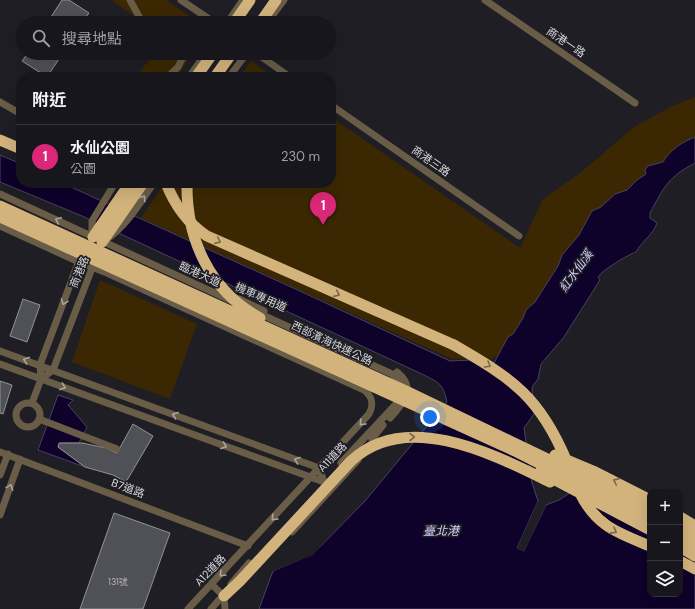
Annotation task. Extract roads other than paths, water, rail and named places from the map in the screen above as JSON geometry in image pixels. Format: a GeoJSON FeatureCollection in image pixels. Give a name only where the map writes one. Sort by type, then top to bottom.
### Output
{"type":"FeatureCollection","features":[{"type":"Feature","properties":{"kind":"highway"},"geometry":{"type":"LineString","coordinates":[[239,16],[250,0]]}},
{"type":"Feature","properties":{"kind":"highway"},"geometry":{"type":"LineString","coordinates":[[243,16],[254,0]]}},
{"type":"Feature","properties":{"kind":"highway"},"geometry":{"type":"LineString","coordinates":[[247,16],[258,0]]}},
{"type":"Feature","properties":{"kind":"highway"},"geometry":{"type":"LineString","coordinates":[[258,16],[269,0]]}},
{"type":"Feature","properties":{"kind":"highway"},"geometry":{"type":"LineString","coordinates":[[265,16],[276,0]]}},
{"type":"Feature","properties":{"kind":"highway"},"geometry":{"type":"LineString","coordinates":[[200,72],[208,60]]}},
{"type":"Feature","properties":{"kind":"highway"},"geometry":{"type":"LineString","coordinates":[[204,72],[212,60]]}},
{"type":"Feature","properties":{"kind":"highway"},"geometry":{"type":"LineString","coordinates":[[208,72],[216,60]]}},
{"type":"Feature","properties":{"kind":"highway"},"geometry":{"type":"LineString","coordinates":[[219,72],[227,60]]}},
{"type":"Feature","properties":{"kind":"highway"},"geometry":{"type":"LineString","coordinates":[[226,72],[234,60]]}},
{"type":"Feature","properties":{"kind":"highway"},"geometry":{"type":"LineString","coordinates":[[0,134],[16,143]]}},
{"type":"Feature","properties":{"kind":"highway"},"geometry":{"type":"LineString","coordinates":[[0,140],[16,144]]}},
{"type":"Feature","properties":{"kind":"highway"},"geometry":{"type":"LineString","coordinates":[[124,209],[129,188]]}},
{"type":"Feature","properties":{"kind":"highway"},"geometry":{"type":"LineString","coordinates":[[98,239],[104,228],[124,209],[139,188]]}},
{"type":"Feature","properties":{"kind":"highway"},"geometry":{"type":"LineString","coordinates":[[168,188],[172,197],[188,222],[208,236],[454,345],[493,367],[511,380],[540,410],[552,430],[581,495],[590,510],[600,522],[614,531],[647,545]]}},
{"type":"Feature","properties":{"kind":"highway"},"geometry":{"type":"LineString","coordinates":[[187,188],[190,218],[198,249],[211,275],[231,297],[252,314],[369,374]]}},
{"type":"Feature","properties":{"kind":"highway","name":"西部濱海快速公路"},"geometry":{"type":"LineString","coordinates":[[0,206],[369,374],[542,456],[647,509]]}},
{"type":"Feature","properties":{"kind":"highway"},"geometry":{"type":"LineString","coordinates":[[0,209],[450,415],[527,443],[593,470],[647,498]]}},
{"type":"Feature","properties":{"kind":"highway","name":"西部濱海快速公路"},"geometry":{"type":"LineString","coordinates":[[0,217],[484,437],[587,487],[647,519]]}},
{"type":"Feature","properties":{"kind":"highway"},"geometry":{"type":"LineString","coordinates":[[92,266],[111,265],[414,406],[647,528]]}},
{"type":"Feature","properties":{"kind":"highway"},"geometry":{"type":"LineString","coordinates":[[224,596],[240,581],[351,461],[373,442],[394,438],[411,436],[441,439],[460,445],[547,481],[647,533]]}},
{"type":"Feature","properties":{"kind":"highway"},"geometry":{"type":"LineString","coordinates":[[683,519],[695,526]]}},
{"type":"Feature","properties":{"kind":"highway"},"geometry":{"type":"LineString","coordinates":[[683,530],[695,537]]}},
{"type":"Feature","properties":{"kind":"highway"},"geometry":{"type":"LineString","coordinates":[[683,540],[695,547]]}},
{"type":"Feature","properties":{"kind":"highway"},"geometry":{"type":"LineString","coordinates":[[683,550],[695,557]]}},
{"type":"Feature","properties":{"kind":"highway"},"geometry":{"type":"LineString","coordinates":[[683,563],[695,569]]}},
{"type":"Feature","properties":{"kind":"street"},"geometry":{"type":"LineString","coordinates":[[130,0],[139,16]]}},
{"type":"Feature","properties":{"kind":"street"},"geometry":{"type":"LineString","coordinates":[[181,0],[205,16]]}},
{"type":"Feature","properties":{"kind":"street"},"geometry":{"type":"LineString","coordinates":[[232,16],[243,0]]}},
{"type":"Feature","properties":{"kind":"street"},"geometry":{"type":"LineString","coordinates":[[273,16],[284,0]]}},
{"type":"Feature","properties":{"kind":"street","name":"商港一路"},"geometry":{"type":"LineString","coordinates":[[485,0],[635,103]]}},
{"type":"Feature","properties":{"kind":"street"},"geometry":{"type":"LineString","coordinates":[[173,72],[182,60]]}},
{"type":"Feature","properties":{"kind":"street"},"geometry":{"type":"LineString","coordinates":[[193,72],[201,60]]}},
{"type":"Feature","properties":{"kind":"street"},"geometry":{"type":"LineString","coordinates":[[233,72],[241,60]]}},
{"type":"Feature","properties":{"kind":"street"},"geometry":{"type":"LineString","coordinates":[[266,60],[283,72]]}},
{"type":"Feature","properties":{"kind":"street"},"geometry":{"type":"LineString","coordinates":[[0,102],[16,111]]}},
{"type":"Feature","properties":{"kind":"street","name":"商港三路"},"geometry":{"type":"LineString","coordinates":[[336,108],[519,236]]}},
{"type":"Feature","properties":{"kind":"street"},"geometry":{"type":"LineString","coordinates":[[104,228],[104,199],[112,188]]}},
{"type":"Feature","properties":{"kind":"street"},"geometry":{"type":"LineString","coordinates":[[124,209],[148,188]]}},
{"type":"Feature","properties":{"kind":"street","name":"臨港大道"},"geometry":{"type":"LineString","coordinates":[[0,194],[392,374]]}},
{"type":"Feature","properties":{"kind":"street"},"geometry":{"type":"LineString","coordinates":[[0,214],[83,252],[98,239]]}},
{"type":"Feature","properties":{"kind":"street"},"geometry":{"type":"LineString","coordinates":[[0,226],[78,262],[92,266],[329,374]]}},
{"type":"Feature","properties":{"kind":"street","name":"商港路"},"geometry":{"type":"LineString","coordinates":[[53,370],[92,266],[98,239],[104,228]]}},
{"type":"Feature","properties":{"kind":"street","name":"商港路"},"geometry":{"type":"LineString","coordinates":[[32,403],[41,379],[40,365],[78,262],[83,252],[98,239]]}},
{"type":"Feature","properties":{"kind":"street","name":"機車專用道"},"geometry":{"type":"LineString","coordinates":[[98,239],[123,247],[394,369],[404,379],[407,391],[406,398],[373,442]]}},
{"type":"Feature","properties":{"kind":"street"},"geometry":{"type":"LineString","coordinates":[[314,367],[322,363],[327,352],[324,343]]}},
{"type":"Feature","properties":{"kind":"street"},"geometry":{"type":"LineString","coordinates":[[329,374],[327,365],[331,354],[338,349]]}},
{"type":"Feature","properties":{"kind":"street"},"geometry":{"type":"LineString","coordinates":[[0,350],[319,468],[324,482]]}},
{"type":"Feature","properties":{"kind":"street"},"geometry":{"type":"LineString","coordinates":[[0,364],[324,482]]}},
{"type":"Feature","properties":{"kind":"street"},"geometry":{"type":"LineString","coordinates":[[41,379],[53,370]]}},
{"type":"Feature","properties":{"kind":"street","name":"A11道路"},"geometry":{"type":"LineString","coordinates":[[248,546],[372,410],[371,399],[364,390],[329,374]]}},
{"type":"Feature","properties":{"kind":"street","name":"A11道路"},"geometry":{"type":"LineString","coordinates":[[224,596],[233,580],[399,400],[402,388],[397,378],[392,374]]}},
{"type":"Feature","properties":{"kind":"street"},"geometry":{"type":"LineString","coordinates":[[32,403],[38,408],[40,419],[35,425],[27,427],[20,425],[16,418],[16,411],[21,404],[32,403]]}},
{"type":"Feature","properties":{"kind":"street"},"geometry":{"type":"LineString","coordinates":[[40,419],[118,449]]}},
{"type":"Feature","properties":{"kind":"street","name":"B7道路"},"geometry":{"type":"LineString","coordinates":[[0,452],[248,546]]}},
{"type":"Feature","properties":{"kind":"street"},"geometry":{"type":"LineString","coordinates":[[0,475],[8,454]]}},
{"type":"Feature","properties":{"kind":"street"},"geometry":{"type":"LineString","coordinates":[[0,515],[20,459]]}},
{"type":"Feature","properties":{"kind":"street"},"geometry":{"type":"LineString","coordinates":[[211,609],[224,596],[241,585],[266,561],[347,474],[358,460]]}},
{"type":"Feature","properties":{"kind":"street","name":"A12道路"},"geometry":{"type":"LineString","coordinates":[[188,609],[248,546]]}},
{"type":"Feature","properties":{"kind":"street"},"geometry":{"type":"LineString","coordinates":[[211,584],[224,596],[225,609]]}},
{"type":"Feature","properties":{"kind":"water","name":"臺北港"},"geometry":{"type":"Polygon","coordinates":[[[695,137],[695,163],[679,173],[663,189],[650,213],[650,218],[657,223],[653,231],[636,252],[600,274],[598,277],[600,280],[564,337],[541,364],[538,379],[532,387],[534,414],[524,428],[532,483],[538,501],[517,548],[524,551],[546,505],[559,500],[604,471],[647,494],[647,597],[683,597],[683,515],[695,521],[695,609],[259,609],[273,571],[313,554],[365,501],[447,402],[444,391],[437,382],[424,375],[82,216],[0,182],[0,155],[16,162],[16,188],[73,188],[450,361],[471,360],[484,366],[494,363],[508,337],[513,334],[526,310],[535,302],[558,266],[562,255],[579,235],[592,211],[601,207],[615,194],[627,190],[637,180],[646,174],[645,170],[648,166],[663,162],[677,147],[695,137]]]}},
{"type":"Feature","properties":{"kind":"water"},"geometry":{"type":"Polygon","coordinates":[[[58,395],[73,400],[68,405],[87,427],[79,443],[60,443],[58,447],[85,467],[38,450],[58,395]]]}},
{"type":"Feature","properties":{"kind":"place","name":"水仙公園"},"geometry":{"type":"Point","coordinates":[323,225]}},
{"type":"Feature","properties":{"kind":"water label","name":"紅水仙溪"},"geometry":{"type":"Point","coordinates":[576,271]}}]}
